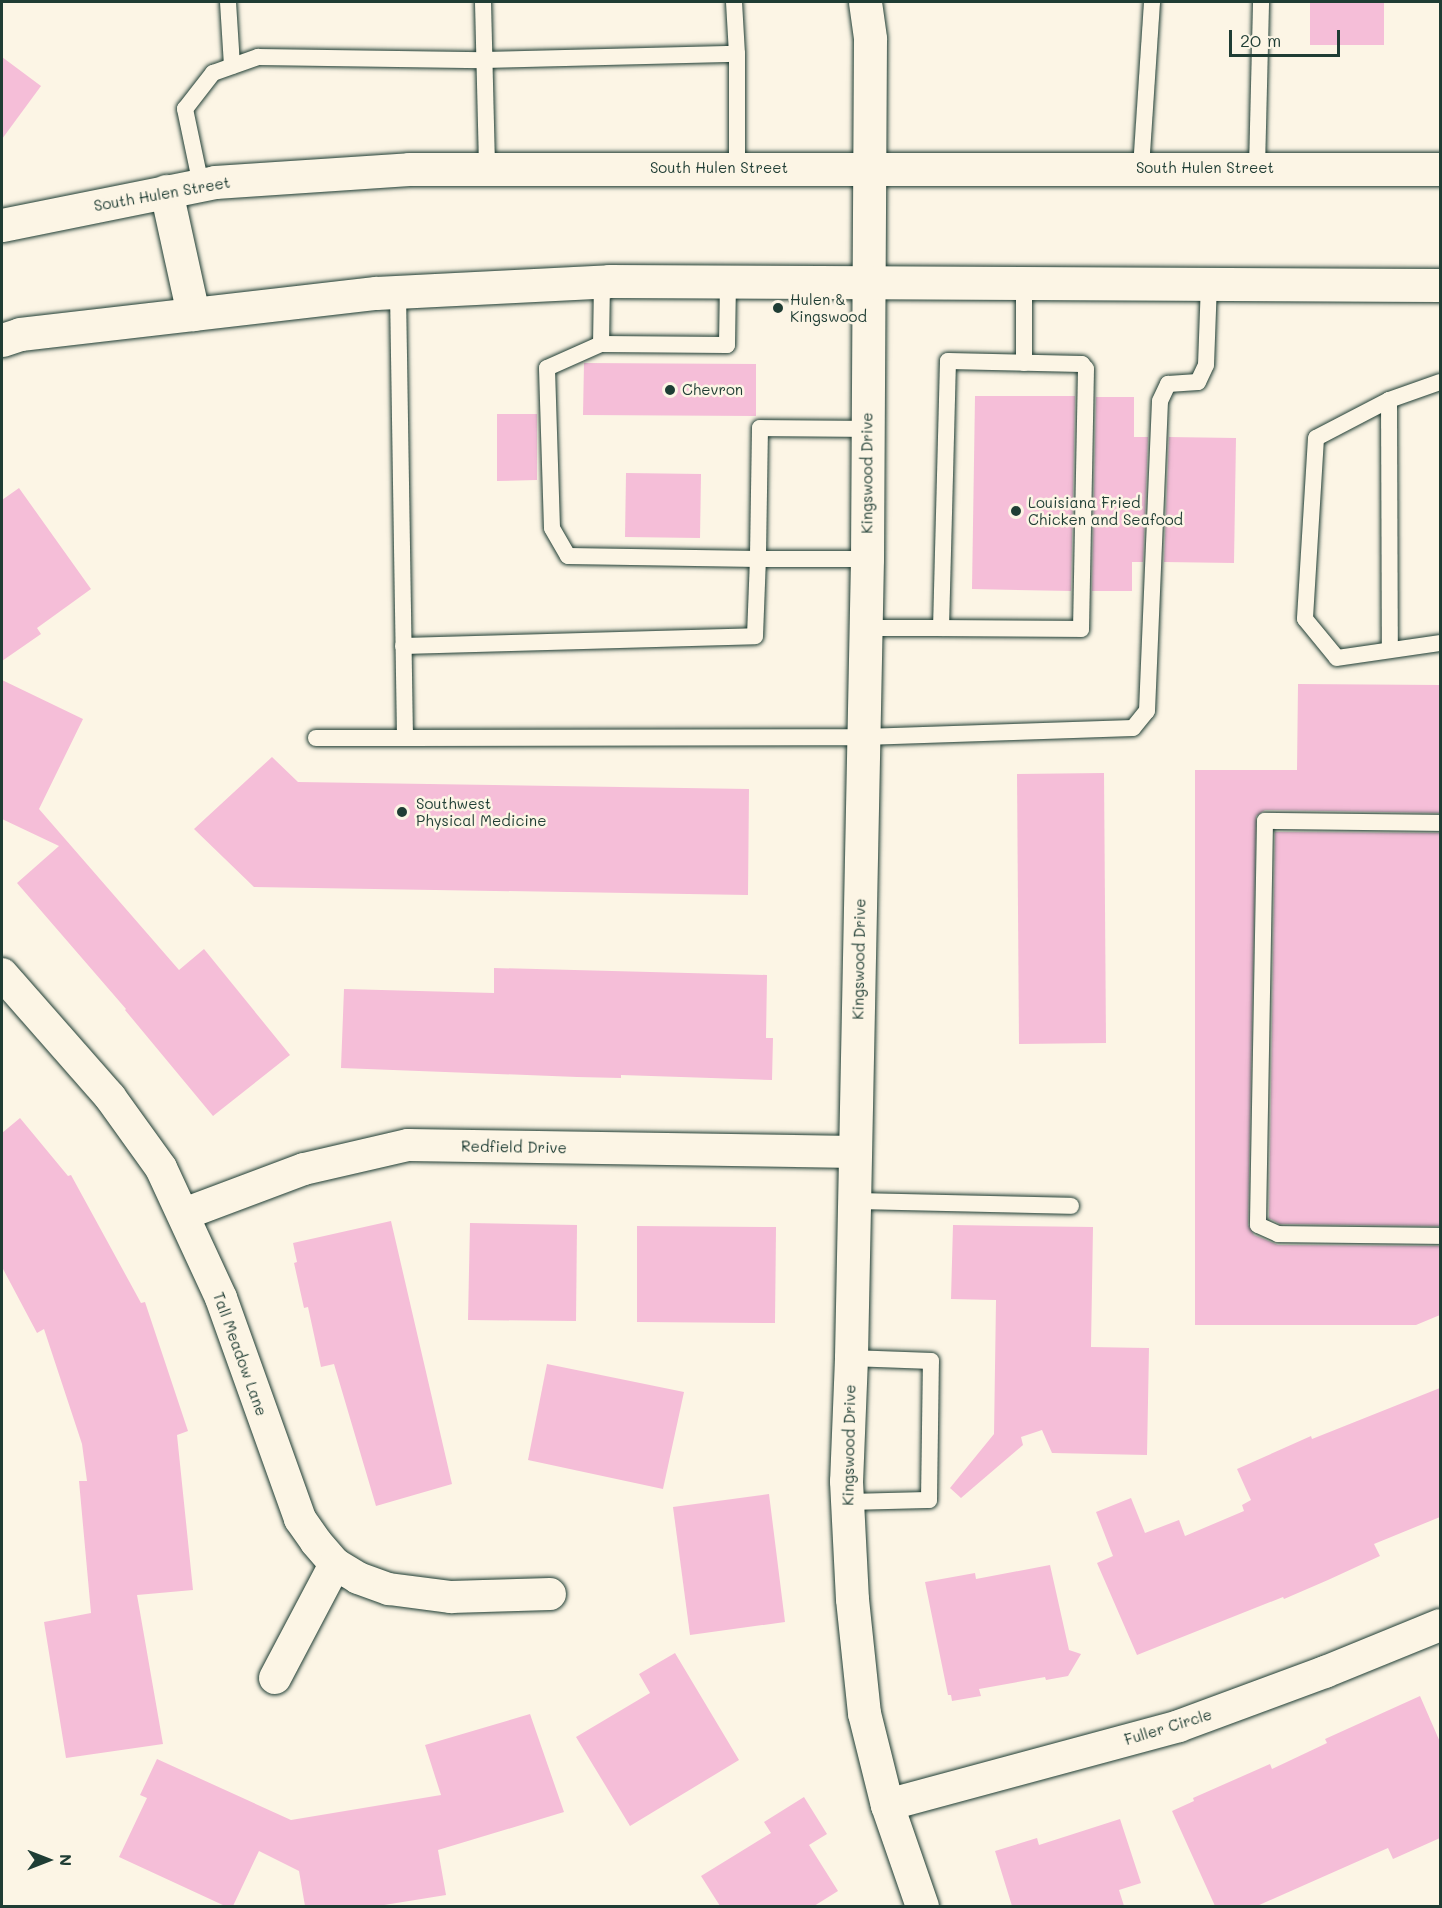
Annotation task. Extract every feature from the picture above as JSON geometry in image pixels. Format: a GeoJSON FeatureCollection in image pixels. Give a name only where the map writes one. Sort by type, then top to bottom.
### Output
{"type":"FeatureCollection","features":[{"type":"Feature","properties":{"kind":"main road","name":"Kingswood Drive"},"geometry":{"type":"LineString","coordinates":[[865,2],[870,39],[867,559],[847,1502],[852,1599],[864,1713],[887,1805],[922,1906]]}},
{"type":"Feature","properties":{"kind":"main road","name":"South Hulen Street"},"geometry":{"type":"LineString","coordinates":[[2,225],[201,184],[409,169],[868,167],[1440,169]]}},
{"type":"Feature","properties":{"kind":"main road"},"geometry":{"type":"LineString","coordinates":[[166,191],[193,314]]}},
{"type":"Feature","properties":{"kind":"main road"},"geometry":{"type":"LineString","coordinates":[[2,340],[20,334],[399,292],[602,282],[1440,285]]}},
{"type":"Feature","properties":{"kind":"street","name":"Tall Meadow Lane"},"geometry":{"type":"LineString","coordinates":[[2,974],[110,1097],[161,1168],[221,1298],[300,1519],[335,1564],[358,1578],[389,1589],[451,1597],[550,1594]]}},
{"type":"Feature","properties":{"kind":"street","name":"Redfield Drive"},"geometry":{"type":"LineString","coordinates":[[184,1214],[304,1169],[408,1145],[856,1152]]}},
{"type":"Feature","properties":{"kind":"street"},"geometry":{"type":"LineString","coordinates":[[275,1678],[335,1564]]}},
{"type":"Feature","properties":{"kind":"street","name":"Fuller Circle"},"geometry":{"type":"LineString","coordinates":[[887,1805],[1179,1726],[1325,1672],[1440,1624]]}},
{"type":"Feature","properties":{"kind":"lane"},"geometry":{"type":"LineString","coordinates":[[228,2],[232,66]]}},
{"type":"Feature","properties":{"kind":"lane"},"geometry":{"type":"LineString","coordinates":[[483,2],[487,169]]}},
{"type":"Feature","properties":{"kind":"lane"},"geometry":{"type":"LineString","coordinates":[[734,2],[737,54],[737,168]]}},
{"type":"Feature","properties":{"kind":"lane"},"geometry":{"type":"LineString","coordinates":[[1141,168],[1152,2]]}},
{"type":"Feature","properties":{"kind":"lane"},"geometry":{"type":"LineString","coordinates":[[1257,168],[1261,2]]}},
{"type":"Feature","properties":{"kind":"lane"},"geometry":{"type":"LineString","coordinates":[[201,184],[185,109],[213,73],[258,57],[484,60],[737,54]]}},
{"type":"Feature","properties":{"kind":"lane"},"geometry":{"type":"LineString","coordinates":[[601,344],[602,282]]}},
{"type":"Feature","properties":{"kind":"lane"},"geometry":{"type":"LineString","coordinates":[[728,283],[727,345],[601,344],[547,368],[552,528],[568,556],[867,559]]}},
{"type":"Feature","properties":{"kind":"lane"},"geometry":{"type":"LineString","coordinates":[[1024,284],[1024,363]]}},
{"type":"Feature","properties":{"kind":"lane"},"geometry":{"type":"LineString","coordinates":[[316,738],[864,737],[1133,728],[1147,711],[1160,401],[1168,384],[1198,382],[1206,365],[1209,285]]}},
{"type":"Feature","properties":{"kind":"lane"},"geometry":{"type":"LineString","coordinates":[[399,292],[405,738]]}},
{"type":"Feature","properties":{"kind":"lane"},"geometry":{"type":"LineString","coordinates":[[866,628],[1077,630],[1082,625],[1086,369],[1082,364],[951,360],[947,363],[941,628]]}},
{"type":"Feature","properties":{"kind":"lane"},"geometry":{"type":"LineString","coordinates":[[1440,382],[1389,400],[1316,438],[1305,618],[1337,658],[1440,643]]}},
{"type":"Feature","properties":{"kind":"lane"},"geometry":{"type":"LineString","coordinates":[[1389,400],[1390,649]]}},
{"type":"Feature","properties":{"kind":"lane"},"geometry":{"type":"LineString","coordinates":[[403,646],[755,636],[760,428],[867,429]]}},
{"type":"Feature","properties":{"kind":"lane"},"geometry":{"type":"LineString","coordinates":[[1440,823],[1265,821],[1258,1225],[1278,1234],[1440,1236]]}},
{"type":"Feature","properties":{"kind":"lane"},"geometry":{"type":"LineString","coordinates":[[854,1201],[1071,1206]]}},
{"type":"Feature","properties":{"kind":"lane"},"geometry":{"type":"LineString","coordinates":[[847,1502],[928,1500],[931,1361],[851,1358]]}},
{"type":"Feature","properties":{"kind":"building"},"geometry":{"type":"Polygon","coordinates":[[[1310,2],[1384,2],[1384,45],[1310,45],[1310,2]]]}},
{"type":"Feature","properties":{"kind":"building"},"geometry":{"type":"Polygon","coordinates":[[[2,57],[41,86],[2,139],[2,57]]]}},
{"type":"Feature","properties":{"kind":"building","name":"Chevron"},"geometry":{"type":"Polygon","coordinates":[[[584,363],[756,364],[756,416],[583,415],[584,363]]]}},
{"type":"Feature","properties":{"kind":"building","name":"Louisiana Fried Chicken and Seafood"},"geometry":{"type":"Polygon","coordinates":[[[975,396],[1075,396],[1071,591],[972,589],[975,396]]]}},
{"type":"Feature","properties":{"kind":"building"},"geometry":{"type":"Polygon","coordinates":[[[1096,397],[1134,397],[1134,437],[1148,437],[1143,562],[1132,562],[1132,591],[1092,591],[1096,397]]]}},
{"type":"Feature","properties":{"kind":"building"},"geometry":{"type":"Polygon","coordinates":[[[497,414],[537,414],[537,480],[497,481],[497,414]]]}},
{"type":"Feature","properties":{"kind":"building"},"geometry":{"type":"Polygon","coordinates":[[[1169,437],[1236,438],[1234,563],[1164,562],[1169,437]]]}},
{"type":"Feature","properties":{"kind":"building"},"geometry":{"type":"Polygon","coordinates":[[[626,473],[701,474],[700,538],[625,537],[626,473]]]}},
{"type":"Feature","properties":{"kind":"building"},"geometry":{"type":"Polygon","coordinates":[[[19,488],[91,589],[37,628],[41,634],[2,661],[2,500],[19,488]]]}},
{"type":"Feature","properties":{"kind":"building"},"geometry":{"type":"Polygon","coordinates":[[[2,680],[83,719],[39,809],[179,970],[204,949],[290,1055],[213,1116],[126,1009],[17,883],[59,846],[2,819],[2,680]]]}},
{"type":"Feature","properties":{"kind":"building"},"geometry":{"type":"Polygon","coordinates":[[[1298,684],[1440,685],[1440,813],[1265,810],[1256,816],[1248,1225],[1254,1235],[1278,1245],[1440,1246],[1440,1315],[1416,1325],[1195,1325],[1195,770],[1297,770],[1298,684]]]}},
{"type":"Feature","properties":{"kind":"building"},"geometry":{"type":"Polygon","coordinates":[[[272,757],[298,782],[749,789],[748,895],[254,887],[194,829],[272,757]]]}},
{"type":"Feature","properties":{"kind":"building"},"geometry":{"type":"Polygon","coordinates":[[[1104,773],[1106,1043],[1019,1044],[1017,774],[1104,773]]]}},
{"type":"Feature","properties":{"kind":"building"},"geometry":{"type":"Polygon","coordinates":[[[1275,832],[1440,833],[1440,1226],[1280,1224],[1269,1218],[1275,832]]]}},
{"type":"Feature","properties":{"kind":"building"},"geometry":{"type":"Polygon","coordinates":[[[494,968],[767,975],[766,1038],[773,1038],[772,1080],[621,1075],[621,1078],[577,1077],[341,1068],[344,989],[494,993],[494,968]]]}},
{"type":"Feature","properties":{"kind":"building"},"geometry":{"type":"Polygon","coordinates":[[[20,1118],[68,1176],[71,1175],[141,1303],[145,1302],[188,1431],[177,1435],[193,1590],[137,1595],[163,1744],[66,1758],[44,1622],[91,1613],[79,1481],[87,1481],[82,1444],[44,1329],[37,1333],[2,1267],[2,1133],[20,1118]]]}},
{"type":"Feature","properties":{"kind":"building"},"geometry":{"type":"Polygon","coordinates":[[[391,1221],[452,1484],[376,1506],[334,1364],[321,1367],[308,1307],[304,1308],[294,1263],[297,1262],[293,1243],[391,1221]]]}},
{"type":"Feature","properties":{"kind":"building"},"geometry":{"type":"Polygon","coordinates":[[[470,1223],[577,1225],[576,1321],[468,1320],[470,1223]]]}},
{"type":"Feature","properties":{"kind":"building"},"geometry":{"type":"Polygon","coordinates":[[[953,1225],[1093,1227],[1091,1347],[1149,1348],[1147,1455],[1052,1453],[1042,1430],[1021,1437],[1023,1445],[961,1498],[950,1488],[994,1434],[996,1300],[951,1299],[953,1225]]]}},
{"type":"Feature","properties":{"kind":"building"},"geometry":{"type":"Polygon","coordinates":[[[637,1226],[776,1227],[775,1323],[637,1322],[637,1226]]]}},
{"type":"Feature","properties":{"kind":"building"},"geometry":{"type":"Polygon","coordinates":[[[547,1364],[684,1392],[663,1489],[528,1460],[547,1364]]]}},
{"type":"Feature","properties":{"kind":"building"},"geometry":{"type":"Polygon","coordinates":[[[1440,1388],[1440,1517],[1374,1544],[1380,1556],[1328,1580],[1137,1655],[1097,1563],[1113,1556],[1096,1512],[1131,1498],[1145,1533],[1179,1520],[1185,1536],[1244,1511],[1242,1505],[1251,1500],[1237,1469],[1311,1436],[1312,1439],[1440,1388]]]}},
{"type":"Feature","properties":{"kind":"building"},"geometry":{"type":"Polygon","coordinates":[[[769,1494],[785,1622],[690,1635],[673,1507],[769,1494]]]}},
{"type":"Feature","properties":{"kind":"building"},"geometry":{"type":"Polygon","coordinates":[[[1050,1565],[1069,1650],[1081,1654],[1068,1676],[1046,1680],[1045,1677],[979,1689],[981,1696],[952,1701],[951,1695],[948,1695],[925,1582],[975,1573],[976,1579],[1050,1565]]]}},
{"type":"Feature","properties":{"kind":"building"},"geometry":{"type":"Polygon","coordinates":[[[675,1653],[739,1760],[630,1826],[576,1737],[650,1693],[639,1674],[675,1653]]]}},
{"type":"Feature","properties":{"kind":"building"},"geometry":{"type":"Polygon","coordinates":[[[1420,1696],[1440,1742],[1440,1838],[1393,1859],[1388,1848],[1257,1906],[1215,1906],[1172,1811],[1194,1801],[1193,1798],[1270,1764],[1272,1769],[1327,1743],[1325,1739],[1420,1696]]]}},
{"type":"Feature","properties":{"kind":"building"},"geometry":{"type":"Polygon","coordinates":[[[530,1714],[564,1812],[438,1850],[446,1895],[378,1906],[305,1906],[299,1871],[259,1851],[233,1906],[225,1906],[119,1857],[147,1798],[140,1795],[157,1759],[291,1820],[441,1795],[425,1745],[530,1714]]]}},
{"type":"Feature","properties":{"kind":"building"},"geometry":{"type":"Polygon","coordinates":[[[804,1797],[827,1834],[809,1845],[838,1891],[814,1906],[720,1906],[701,1876],[771,1833],[764,1822],[804,1797]]]}},
{"type":"Feature","properties":{"kind":"building"},"geometry":{"type":"Polygon","coordinates":[[[1120,1819],[1141,1883],[1119,1890],[1124,1906],[1012,1906],[995,1851],[1037,1838],[1039,1845],[1120,1819]]]}},
{"type":"Feature","properties":{"kind":"place","name":"Hulen & Kingswood"},"geometry":{"type":"Point","coordinates":[778,308]}},
{"type":"Feature","properties":{"kind":"place","name":"Chevron"},"geometry":{"type":"Point","coordinates":[670,390]}},
{"type":"Feature","properties":{"kind":"place","name":"Louisiana Fried Chicken and Seafood"},"geometry":{"type":"Point","coordinates":[1016,511]}},
{"type":"Feature","properties":{"kind":"place","name":"Southwest Physical Medicine"},"geometry":{"type":"Point","coordinates":[402,812]}}]}
